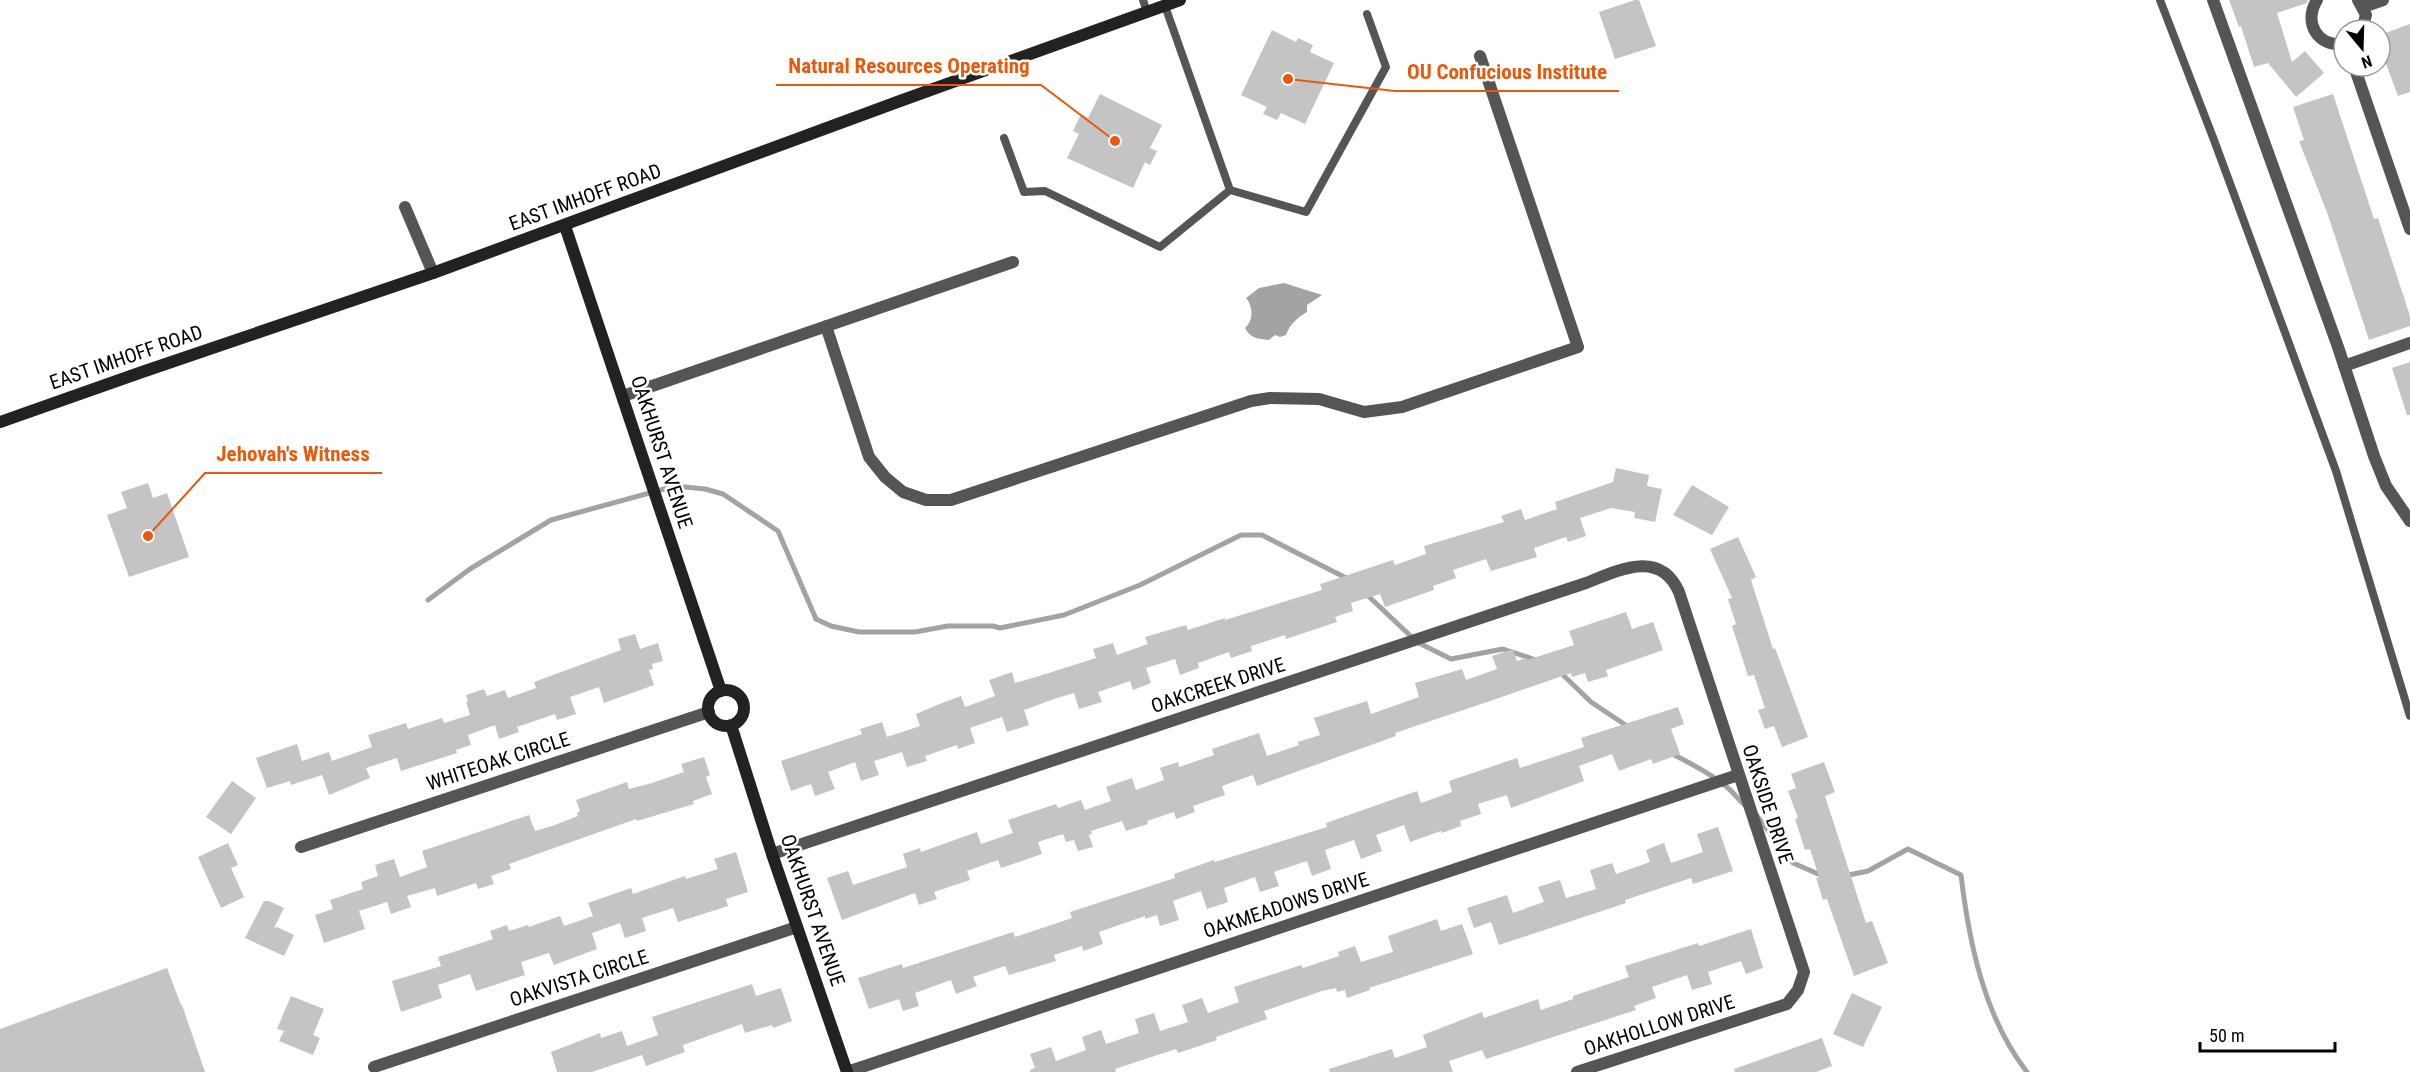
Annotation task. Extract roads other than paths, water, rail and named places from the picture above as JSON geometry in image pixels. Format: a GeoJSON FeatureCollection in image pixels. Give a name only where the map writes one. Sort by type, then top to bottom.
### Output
{"type":"FeatureCollection","features":[{"type":"Feature","properties":{"kind":"main road","name":"EAST IMHOFF ROAD"},"geometry":{"type":"LineString","coordinates":[[0,422],[565,226],[911,97],[1145,6],[1165,6],[1180,0]]}},
{"type":"Feature","properties":{"kind":"main road","name":"OAKHURST AVENUE"},"geometry":{"type":"LineString","coordinates":[[565,226],[720,691]]}},
{"type":"Feature","properties":{"kind":"main road"},"geometry":{"type":"LineString","coordinates":[[720,691],[735,693],[743,703],[742,717],[731,725],[717,724],[709,712],[710,699],[720,691]]}},
{"type":"Feature","properties":{"kind":"main road","name":"OAKHURST AVENUE"},"geometry":{"type":"LineString","coordinates":[[731,725],[772,854],[847,1072]]}},
{"type":"Feature","properties":{"kind":"street"},"geometry":{"type":"LineString","coordinates":[[2212,0],[2386,486],[2410,521]]}},
{"type":"Feature","properties":{"kind":"street"},"geometry":{"type":"LineString","coordinates":[[2317,0],[2312,8],[2310,20],[2314,32],[2323,41],[2332,44]]}},
{"type":"Feature","properties":{"kind":"street"},"geometry":{"type":"LineString","coordinates":[[2365,18],[2361,4],[2383,0]]}},
{"type":"Feature","properties":{"kind":"street"},"geometry":{"type":"LineString","coordinates":[[826,326],[869,457],[885,477],[903,492],[926,500],[951,500],[1251,401],[1270,398],[1319,399],[1364,412],[1402,406],[1578,347],[1480,56]]}},
{"type":"Feature","properties":{"kind":"street"},"geometry":{"type":"LineString","coordinates":[[2358,78],[2410,229]]}},
{"type":"Feature","properties":{"kind":"street"},"geometry":{"type":"LineString","coordinates":[[405,207],[433,273]]}},
{"type":"Feature","properties":{"kind":"street"},"geometry":{"type":"LineString","coordinates":[[623,396],[1013,262]]}},
{"type":"Feature","properties":{"kind":"street"},"geometry":{"type":"LineString","coordinates":[[2344,366],[2410,343]]}},
{"type":"Feature","properties":{"kind":"street","name":"OAKCREEK DRIVE"},"geometry":{"type":"LineString","coordinates":[[772,854],[1407,643],[1624,568],[1643,566],[1654,568],[1668,573],[1673,579]]}},
{"type":"Feature","properties":{"kind":"street","name":"OAKSIDE DRIVE"},"geometry":{"type":"LineString","coordinates":[[1673,579],[1737,778],[1804,972],[1798,990],[1787,1004],[1753,1015]]}},
{"type":"Feature","properties":{"kind":"street","name":"WHITEOAK CIRCLE"},"geometry":{"type":"LineString","coordinates":[[301,848],[709,712]]}},
{"type":"Feature","properties":{"kind":"street","name":"OAKMEADOWS DRIVE"},"geometry":{"type":"LineString","coordinates":[[847,1072],[1705,786],[1737,778]]}},
{"type":"Feature","properties":{"kind":"street","name":"OAKVISTA CIRCLE"},"geometry":{"type":"LineString","coordinates":[[374,1067],[797,927]]}},
{"type":"Feature","properties":{"kind":"street","name":"OAKHOLLOW DRIVE"},"geometry":{"type":"LineString","coordinates":[[1577,1072],[1753,1015]]}},
{"type":"Feature","properties":{"kind":"lane"},"geometry":{"type":"LineString","coordinates":[[2160,0],[2336,471],[2410,716]]}},
{"type":"Feature","properties":{"kind":"lane"},"geometry":{"type":"LineString","coordinates":[[1165,6],[1230,190]]}},
{"type":"Feature","properties":{"kind":"lane"},"geometry":{"type":"LineString","coordinates":[[1230,190],[1306,212],[1386,67],[1367,14]]}},
{"type":"Feature","properties":{"kind":"lane"},"geometry":{"type":"LineString","coordinates":[[1004,138],[1024,192],[1045,191],[1160,247],[1230,190]]}},
{"type":"Feature","properties":{"kind":"waterway"},"geometry":{"type":"LineString","coordinates":[[428,600],[470,569],[551,520],[675,486],[705,489],[723,494],[778,531],[816,619],[831,626],[859,632],[915,632],[948,626],[1000,628],[1064,615],[1140,585],[1241,535],[1262,535],[1348,579]]}},
{"type":"Feature","properties":{"kind":"waterway"},"geometry":{"type":"LineString","coordinates":[[1365,593],[1417,642],[1451,659],[1503,649],[1536,660]]}},
{"type":"Feature","properties":{"kind":"waterway"},"geometry":{"type":"LineString","coordinates":[[1560,672],[1591,702],[1630,728]]}},
{"type":"Feature","properties":{"kind":"waterway"},"geometry":{"type":"LineString","coordinates":[[1671,753],[1716,779],[1746,806]]}},
{"type":"Feature","properties":{"kind":"waterway"},"geometry":{"type":"LineString","coordinates":[[1757,816],[1793,863],[1823,876]]}},
{"type":"Feature","properties":{"kind":"waterway"},"geometry":{"type":"LineString","coordinates":[[1844,876],[1868,871],[1908,849],[1961,875],[1974,952],[1989,1003],[2012,1050],[2027,1072]]}},
{"type":"Feature","properties":{"kind":"place","name":"OU Confucious Institute"},"geometry":{"type":"Point","coordinates":[1288,79]}},
{"type":"Feature","properties":{"kind":"place","name":"Natural Resources Operating"},"geometry":{"type":"Point","coordinates":[1115,141]}},
{"type":"Feature","properties":{"kind":"place","name":"Jehovah's Witness"},"geometry":{"type":"Point","coordinates":[148,536]}}]}
